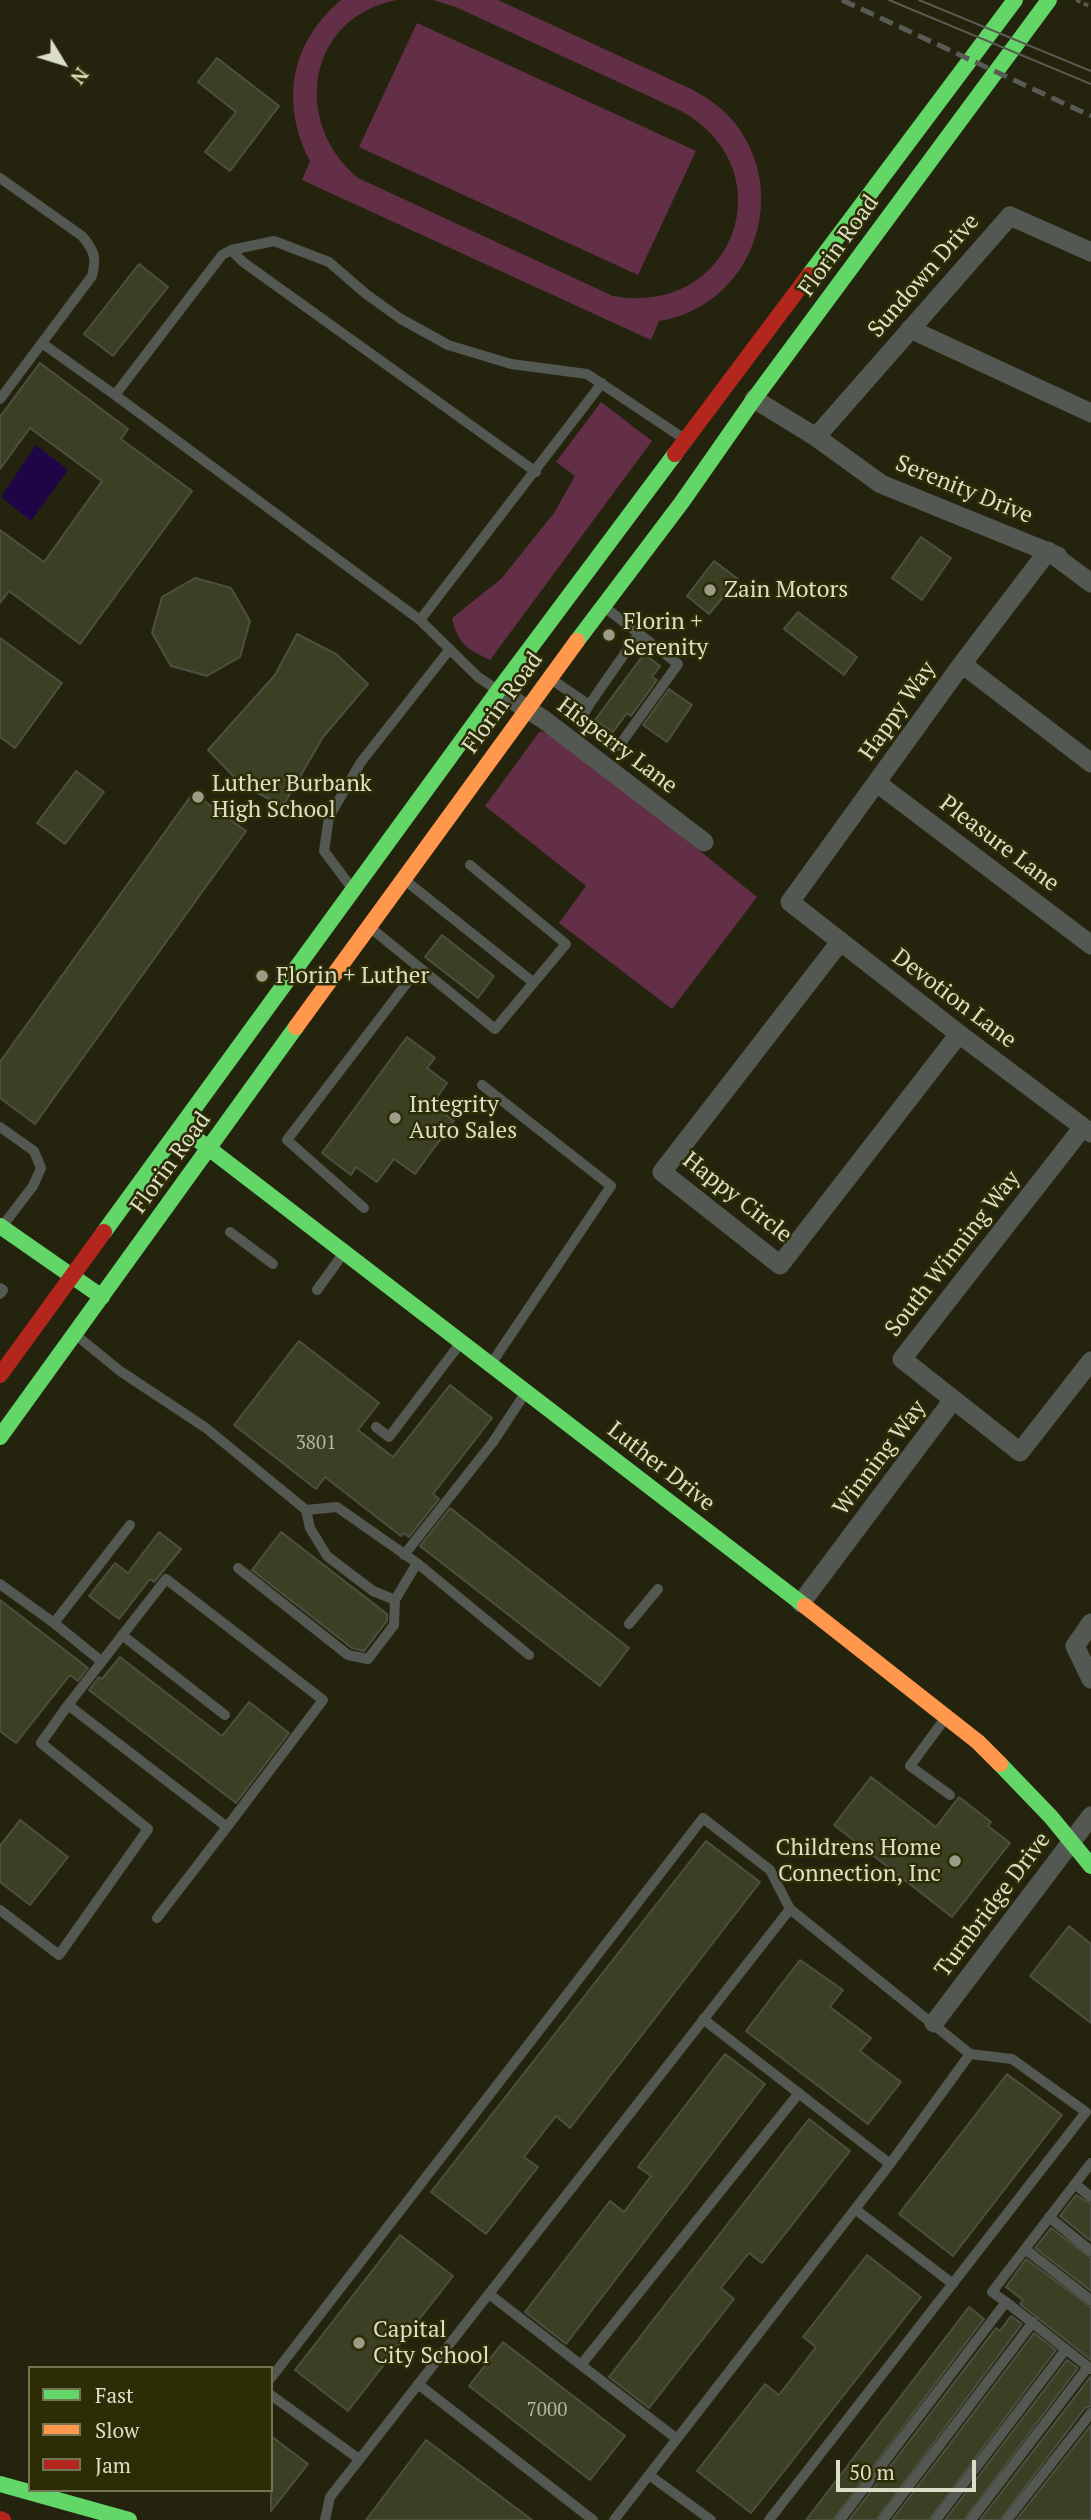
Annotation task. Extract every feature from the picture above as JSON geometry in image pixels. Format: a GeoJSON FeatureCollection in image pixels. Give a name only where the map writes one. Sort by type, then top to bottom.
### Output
{"type":"FeatureCollection","features":[{"type":"Feature","properties":{"kind":"main road","name":"Florin Road"},"geometry":{"type":"LineString","coordinates":[[0,1375],[498,691],[1015,0]]}},
{"type":"Feature","properties":{"kind":"main road","name":"Florin Road"},"geometry":{"type":"LineString","coordinates":[[0,1437],[525,710],[682,502],[1049,0]]}},
{"type":"Feature","properties":{"kind":"main road"},"geometry":{"type":"LineString","coordinates":[[752,352],[754,400]]}},
{"type":"Feature","properties":{"kind":"main road","name":"Luther Drive"},"geometry":{"type":"LineString","coordinates":[[181,1127],[978,1742],[1051,1817],[1091,1866]]}},
{"type":"Feature","properties":{"kind":"main road"},"geometry":{"type":"LineString","coordinates":[[1,1227],[102,1297]]}},
{"type":"Feature","properties":{"kind":"main road"},"geometry":{"type":"LineString","coordinates":[[0,2484],[28,2492]]}},
{"type":"Feature","properties":{"kind":"main road"},"geometry":{"type":"LineString","coordinates":[[29,2492],[129,2520]]}},
{"type":"Feature","properties":{"kind":"street","name":"Sundown Drive"},"geometry":{"type":"LineString","coordinates":[[816,437],[1010,216],[1091,252]]}},
{"type":"Feature","properties":{"kind":"street"},"geometry":{"type":"LineString","coordinates":[[910,329],[1091,413]]}},
{"type":"Feature","properties":{"kind":"street","name":"Serenity Drive"},"geometry":{"type":"LineString","coordinates":[[754,400],[816,437],[881,484],[1091,571]]}},
{"type":"Feature","properties":{"kind":"street"},"geometry":{"type":"LineString","coordinates":[[1048,551],[1091,583]]}},
{"type":"Feature","properties":{"kind":"street","name":"Happy Way"},"geometry":{"type":"LineString","coordinates":[[790,902],[962,664],[1048,551]]}},
{"type":"Feature","properties":{"kind":"street"},"geometry":{"type":"LineString","coordinates":[[962,664],[1091,763]]}},
{"type":"Feature","properties":{"kind":"street","name":"Hisperry Lane"},"geometry":{"type":"LineString","coordinates":[[498,691],[543,719],[704,842]]}},
{"type":"Feature","properties":{"kind":"street","name":"Pleasure Lane"},"geometry":{"type":"LineString","coordinates":[[877,783],[1091,945]]}},
{"type":"Feature","properties":{"kind":"street","name":"Devotion Lane"},"geometry":{"type":"LineString","coordinates":[[790,902],[1087,1130]]}},
{"type":"Feature","properties":{"kind":"street","name":"Happy Circle"},"geometry":{"type":"LineString","coordinates":[[840,942],[662,1172],[780,1265],[959,1034]]}},
{"type":"Feature","properties":{"kind":"street","name":"South Winning Way"},"geometry":{"type":"LineString","coordinates":[[953,1401],[902,1359],[1087,1130]]}},
{"type":"Feature","properties":{"kind":"street","name":"Winning Way"},"geometry":{"type":"LineString","coordinates":[[801,1603],[953,1401],[1020,1452],[1091,1361]]}},
{"type":"Feature","properties":{"kind":"street"},"geometry":{"type":"LineString","coordinates":[[1091,1623],[1075,1646],[1091,1679]]}},
{"type":"Feature","properties":{"kind":"street","name":"Turnbridge Drive"},"geometry":{"type":"LineString","coordinates":[[934,2023],[1091,1816]]}},
{"type":"Feature","properties":{"kind":"lane"},"geometry":{"type":"LineString","coordinates":[[0,178],[82,236],[93,248],[96,262],[92,276],[0,399]]}},
{"type":"Feature","properties":{"kind":"lane"},"geometry":{"type":"LineString","coordinates":[[115,395],[222,255],[231,250],[274,241],[329,262],[401,319],[448,345],[510,364],[587,374],[686,440]]}},
{"type":"Feature","properties":{"kind":"lane"},"geometry":{"type":"LineString","coordinates":[[231,250],[243,262],[536,472]]}},
{"type":"Feature","properties":{"kind":"lane"},"geometry":{"type":"LineString","coordinates":[[43,344],[420,620],[478,677],[498,691]]}},
{"type":"Feature","properties":{"kind":"lane"},"geometry":{"type":"LineString","coordinates":[[420,620],[602,383]]}},
{"type":"Feature","properties":{"kind":"lane"},"geometry":{"type":"LineString","coordinates":[[603,607],[639,633],[678,664],[619,746],[581,719],[639,633]]}},
{"type":"Feature","properties":{"kind":"lane"},"geometry":{"type":"LineString","coordinates":[[353,890],[324,851],[329,817],[361,762],[450,649]]}},
{"type":"Feature","properties":{"kind":"lane"},"geometry":{"type":"LineString","coordinates":[[550,678],[589,705]]}},
{"type":"Feature","properties":{"kind":"lane"},"geometry":{"type":"LineString","coordinates":[[369,926],[495,1030],[566,944],[470,865]]}},
{"type":"Feature","properties":{"kind":"lane"},"geometry":{"type":"LineString","coordinates":[[404,879],[534,984]]}},
{"type":"Feature","properties":{"kind":"lane"},"geometry":{"type":"LineString","coordinates":[[364,1208],[287,1140],[419,967]]}},
{"type":"Feature","properties":{"kind":"lane"},"geometry":{"type":"LineString","coordinates":[[482,1085],[611,1186],[491,1364]]}},
{"type":"Feature","properties":{"kind":"lane"},"geometry":{"type":"LineString","coordinates":[[0,1127],[34,1152],[41,1168],[33,1186],[1,1227]]}},
{"type":"Feature","properties":{"kind":"lane"},"geometry":{"type":"LineString","coordinates":[[230,1232],[273,1264]]}},
{"type":"Feature","properties":{"kind":"lane"},"geometry":{"type":"LineString","coordinates":[[317,1290],[345,1252]]}},
{"type":"Feature","properties":{"kind":"lane"},"geometry":{"type":"LineString","coordinates":[[0,1288],[3,1290],[0,1294]]}},
{"type":"Feature","properties":{"kind":"lane"},"geometry":{"type":"LineString","coordinates":[[74,1334],[120,1371],[206,1428],[306,1510],[310,1528],[327,1556],[373,1591],[395,1600]]}},
{"type":"Feature","properties":{"kind":"lane"},"geometry":{"type":"LineString","coordinates":[[376,1427],[389,1437],[462,1342]]}},
{"type":"Feature","properties":{"kind":"lane"},"geometry":{"type":"LineString","coordinates":[[404,1555],[493,1442],[526,1392]]}},
{"type":"Feature","properties":{"kind":"lane"},"geometry":{"type":"LineString","coordinates":[[306,1510],[337,1507],[417,1563],[529,1655]]}},
{"type":"Feature","properties":{"kind":"lane"},"geometry":{"type":"LineString","coordinates":[[54,1623],[130,1525]]}},
{"type":"Feature","properties":{"kind":"lane"},"geometry":{"type":"LineString","coordinates":[[238,1568],[348,1655],[368,1659],[394,1625],[395,1600],[417,1563]]}},
{"type":"Feature","properties":{"kind":"lane"},"geometry":{"type":"LineString","coordinates":[[0,1910],[59,1955],[148,1829],[41,1743],[166,1579],[323,1700],[157,1918]]}},
{"type":"Feature","properties":{"kind":"lane"},"geometry":{"type":"LineString","coordinates":[[0,1584],[101,1661]]}},
{"type":"Feature","properties":{"kind":"lane"},"geometry":{"type":"LineString","coordinates":[[629,1623],[658,1589]]}},
{"type":"Feature","properties":{"kind":"lane"},"geometry":{"type":"LineString","coordinates":[[122,1635],[225,1715]]}},
{"type":"Feature","properties":{"kind":"lane"},"geometry":{"type":"LineString","coordinates":[[68,1705],[228,1827]]}},
{"type":"Feature","properties":{"kind":"lane"},"geometry":{"type":"LineString","coordinates":[[946,1717],[910,1766],[950,1795]]}},
{"type":"Feature","properties":{"kind":"lane"},"geometry":{"type":"LineString","coordinates":[[273,2375],[703,1818],[770,1870],[790,1909],[970,2054],[1012,2059],[1086,2112],[769,2520]]}},
{"type":"Feature","properties":{"kind":"lane"},"geometry":{"type":"LineString","coordinates":[[324,2520],[330,2497],[790,1909]]}},
{"type":"Feature","properties":{"kind":"lane"},"geometry":{"type":"LineString","coordinates":[[704,2019],[890,2164]]}},
{"type":"Feature","properties":{"kind":"lane"},"geometry":{"type":"LineString","coordinates":[[614,2520],[855,2210],[970,2054]]}},
{"type":"Feature","properties":{"kind":"lane"},"geometry":{"type":"LineString","coordinates":[[581,2365],[799,2093]]}},
{"type":"Feature","properties":{"kind":"lane"},"geometry":{"type":"LineString","coordinates":[[971,2520],[1090,2368],[992,2292],[1091,2163]]}},
{"type":"Feature","properties":{"kind":"lane"},"geometry":{"type":"LineString","coordinates":[[1075,2184],[1091,2197]]}},
{"type":"Feature","properties":{"kind":"lane"},"geometry":{"type":"LineString","coordinates":[[855,2210],[953,2284]]}},
{"type":"Feature","properties":{"kind":"lane"},"geometry":{"type":"LineString","coordinates":[[1049,2217],[1091,2251]]}},
{"type":"Feature","properties":{"kind":"lane"},"geometry":{"type":"LineString","coordinates":[[1025,2249],[1091,2300]]}},
{"type":"Feature","properties":{"kind":"lane"},"geometry":{"type":"LineString","coordinates":[[489,2294],[677,2440]]}},
{"type":"Feature","properties":{"kind":"lane"},"geometry":{"type":"LineString","coordinates":[[840,2520],[1006,2302]]}},
{"type":"Feature","properties":{"kind":"lane"},"geometry":{"type":"LineString","coordinates":[[883,2520],[1032,2322]]}},
{"type":"Feature","properties":{"kind":"lane"},"geometry":{"type":"LineString","coordinates":[[936,2520],[1066,2349]]}},
{"type":"Feature","properties":{"kind":"lane"},"geometry":{"type":"LineString","coordinates":[[418,2385],[593,2520]]}},
{"type":"Feature","properties":{"kind":"lane"},"geometry":{"type":"LineString","coordinates":[[273,2396],[359,2459]]}},
{"type":"Feature","properties":{"kind":"lane"},"geometry":{"type":"LineString","coordinates":[[1007,2520],[1091,2413]]}},
{"type":"Feature","properties":{"kind":"lane"},"geometry":{"type":"LineString","coordinates":[[649,2474],[711,2520]]}},
{"type":"Feature","properties":{"kind":"path"},"geometry":{"type":"LineString","coordinates":[[1076,0],[1091,7]]}},
{"type":"Feature","properties":{"kind":"shaded area"},"geometry":{"type":"Polygon","coordinates":[[[341,0],[397,0],[367,10],[344,27],[327,49],[319,74],[317,102],[323,129],[337,155],[358,178],[613,296],[655,297],[689,285],[715,263],[732,234],[738,201],[732,168],[714,137],[681,111],[456,7],[433,0],[498,0],[691,89],[727,114],[753,154],[760,185],[760,216],[752,245],[738,272],[717,295],[691,312],[659,321],[651,340],[302,180],[310,161],[295,117],[295,75],[310,35],[341,0]]]}},
{"type":"Feature","properties":{"kind":"shaded area"},"geometry":{"type":"Polygon","coordinates":[[[417,23],[696,151],[638,275],[359,147],[417,23]]]}},
{"type":"Feature","properties":{"kind":"shaded area"},"geometry":{"type":"Polygon","coordinates":[[[601,402],[652,441],[490,660],[465,645],[457,634],[452,618],[501,579],[554,513],[575,476],[556,462],[601,402]]]}},
{"type":"Feature","properties":{"kind":"shaded area"},"geometry":{"type":"Polygon","coordinates":[[[36,445],[68,470],[31,521],[1,497],[36,445]]]}},
{"type":"Feature","properties":{"kind":"shaded area"},"geometry":{"type":"Polygon","coordinates":[[[540,731],[560,738],[757,897],[672,1009],[559,923],[586,886],[485,806],[540,731]]]}},
{"type":"Feature","properties":{"kind":"building"},"geometry":{"type":"Polygon","coordinates":[[[217,58],[279,106],[230,171],[205,152],[236,112],[198,82],[217,58]]]}},
{"type":"Feature","properties":{"kind":"building"},"geometry":{"type":"Polygon","coordinates":[[[139,264],[168,287],[113,356],[84,334],[139,264]]]}},
{"type":"Feature","properties":{"kind":"building"},"geometry":{"type":"Polygon","coordinates":[[[40,363],[128,429],[121,439],[192,491],[80,644],[9,591],[0,603],[0,530],[44,562],[102,481],[30,428],[0,469],[0,417],[40,363]]]}},
{"type":"Feature","properties":{"kind":"building"},"geometry":{"type":"Polygon","coordinates":[[[921,537],[951,558],[922,600],[892,578],[921,537]]]}},
{"type":"Feature","properties":{"kind":"building"},"geometry":{"type":"Polygon","coordinates":[[[714,561],[738,579],[709,614],[687,596],[714,561]]]}},
{"type":"Feature","properties":{"kind":"building"},"geometry":{"type":"Polygon","coordinates":[[[195,578],[231,588],[250,621],[240,657],[207,676],[171,666],[152,633],[162,597],[195,578]]]}},
{"type":"Feature","properties":{"kind":"building"},"geometry":{"type":"Polygon","coordinates":[[[798,612],[857,657],[844,675],[784,629],[798,612]]]}},
{"type":"Feature","properties":{"kind":"building"},"geometry":{"type":"Polygon","coordinates":[[[297,634],[336,654],[368,684],[323,737],[283,806],[242,785],[208,750],[275,675],[297,634]]]}},
{"type":"Feature","properties":{"kind":"building"},"geometry":{"type":"Polygon","coordinates":[[[0,638],[62,683],[15,748],[0,737],[0,638]]]}},
{"type":"Feature","properties":{"kind":"building"},"geometry":{"type":"Polygon","coordinates":[[[644,654],[660,666],[652,677],[657,680],[631,716],[627,713],[613,732],[595,720],[644,654]]]}},
{"type":"Feature","properties":{"kind":"building"},"geometry":{"type":"Polygon","coordinates":[[[669,689],[692,705],[667,742],[643,725],[669,689]]]}},
{"type":"Feature","properties":{"kind":"building"},"geometry":{"type":"Polygon","coordinates":[[[76,771],[104,792],[65,844],[37,823],[76,771]]]}},
{"type":"Feature","properties":{"kind":"building"},"geometry":{"type":"Polygon","coordinates":[[[193,793],[246,831],[35,1124],[0,1098],[0,1062],[193,793]]]}},
{"type":"Feature","properties":{"kind":"building"},"geometry":{"type":"Polygon","coordinates":[[[442,935],[494,976],[478,998],[425,957],[442,935]]]}},
{"type":"Feature","properties":{"kind":"building"},"geometry":{"type":"Polygon","coordinates":[[[407,1037],[435,1058],[427,1068],[447,1083],[432,1105],[454,1121],[415,1174],[394,1159],[377,1182],[356,1167],[351,1175],[322,1153],[407,1037]]]}},
{"type":"Feature","properties":{"kind":"building"},"geometry":{"type":"Polygon","coordinates":[[[299,1341],[379,1403],[358,1430],[393,1457],[450,1385],[492,1418],[433,1494],[439,1499],[409,1537],[403,1533],[401,1536],[325,1477],[316,1489],[234,1425],[299,1341]]]}},
{"type":"Feature","properties":{"kind":"building"},"geometry":{"type":"Polygon","coordinates":[[[450,1508],[629,1648],[600,1686],[420,1546],[450,1508]]]}},
{"type":"Feature","properties":{"kind":"building"},"geometry":{"type":"Polygon","coordinates":[[[159,1532],[181,1549],[154,1582],[150,1579],[119,1619],[89,1596],[115,1563],[128,1573],[159,1532]]]}},
{"type":"Feature","properties":{"kind":"building"},"geometry":{"type":"Polygon","coordinates":[[[281,1532],[387,1614],[387,1621],[364,1651],[352,1648],[252,1570],[281,1532]]]}},
{"type":"Feature","properties":{"kind":"building"},"geometry":{"type":"Polygon","coordinates":[[[0,1600],[88,1668],[78,1681],[70,1675],[16,1743],[0,1731],[0,1600]]]}},
{"type":"Feature","properties":{"kind":"building"},"geometry":{"type":"Polygon","coordinates":[[[120,1657],[222,1736],[249,1702],[289,1733],[236,1803],[89,1690],[120,1657]]]}},
{"type":"Feature","properties":{"kind":"building"},"geometry":{"type":"Polygon","coordinates":[[[871,1777],[936,1827],[959,1797],[991,1822],[988,1826],[1010,1843],[952,1917],[834,1825],[871,1777]]]}},
{"type":"Feature","properties":{"kind":"building"},"geometry":{"type":"Polygon","coordinates":[[[20,1820],[68,1857],[30,1905],[0,1882],[0,1846],[20,1820]]]}},
{"type":"Feature","properties":{"kind":"building"},"geometry":{"type":"Polygon","coordinates":[[[706,1841],[760,1882],[570,2128],[556,2116],[524,2157],[538,2167],[486,2234],[431,2192],[706,1841]]]}},
{"type":"Feature","properties":{"kind":"building"},"geometry":{"type":"Polygon","coordinates":[[[1069,1926],[1091,1944],[1091,2023],[1030,1976],[1069,1926]]]}},
{"type":"Feature","properties":{"kind":"building"},"geometry":{"type":"Polygon","coordinates":[[[800,1960],[843,1990],[830,2007],[871,2038],[860,2051],[901,2082],[868,2124],[746,2031],[800,1960]]]}},
{"type":"Feature","properties":{"kind":"building"},"geometry":{"type":"Polygon","coordinates":[[[725,2054],[765,2084],[566,2344],[525,2312],[610,2201],[624,2212],[651,2176],[638,2167],[725,2054]]]}},
{"type":"Feature","properties":{"kind":"building"},"geometry":{"type":"Polygon","coordinates":[[[1007,2074],[1062,2115],[953,2256],[899,2214],[1007,2074]]]}},
{"type":"Feature","properties":{"kind":"building"},"geometry":{"type":"Polygon","coordinates":[[[809,2119],[850,2151],[762,2263],[749,2253],[721,2288],[734,2299],[649,2408],[609,2377],[809,2119]]]}},
{"type":"Feature","properties":{"kind":"building"},"geometry":{"type":"Polygon","coordinates":[[[1076,2195],[1091,2204],[1091,2241],[1060,2216],[1076,2195]]]}},
{"type":"Feature","properties":{"kind":"building"},"geometry":{"type":"Polygon","coordinates":[[[1051,2228],[1091,2258],[1091,2291],[1035,2248],[1051,2228]]]}},
{"type":"Feature","properties":{"kind":"building"},"geometry":{"type":"Polygon","coordinates":[[[400,2235],[453,2276],[348,2411],[295,2370],[400,2235]]]}},
{"type":"Feature","properties":{"kind":"building"},"geometry":{"type":"Polygon","coordinates":[[[867,2255],[921,2297],[751,2513],[697,2471],[765,2384],[779,2395],[816,2347],[803,2337],[867,2255]]]}},
{"type":"Feature","properties":{"kind":"building"},"geometry":{"type":"Polygon","coordinates":[[[1026,2259],[1091,2307],[1091,2360],[1020,2304],[1023,2300],[1006,2287],[1026,2259]]]}},
{"type":"Feature","properties":{"kind":"building"},"geometry":{"type":"Polygon","coordinates":[[[969,2307],[984,2319],[833,2520],[806,2520],[969,2307]]]}},
{"type":"Feature","properties":{"kind":"building"},"geometry":{"type":"Polygon","coordinates":[[[1011,2316],[1022,2324],[876,2520],[849,2520],[996,2328],[1000,2331],[1011,2316]]]}},
{"type":"Feature","properties":{"kind":"building"},"geometry":{"type":"Polygon","coordinates":[[[1034,2333],[1056,2350],[929,2520],[892,2520],[1034,2333]]]}},
{"type":"Feature","properties":{"kind":"building"},"geometry":{"type":"Polygon","coordinates":[[[503,2342],[625,2436],[590,2480],[469,2386],[503,2342]]]}},
{"type":"Feature","properties":{"kind":"building"},"geometry":{"type":"Polygon","coordinates":[[[1067,2360],[1078,2368],[964,2520],[945,2520],[1067,2360]]]}},
{"type":"Feature","properties":{"kind":"building"},"geometry":{"type":"Polygon","coordinates":[[[1091,2376],[1091,2406],[1085,2408],[1000,2520],[980,2520],[1091,2376]]]}},
{"type":"Feature","properties":{"kind":"building"},"geometry":{"type":"Polygon","coordinates":[[[1091,2425],[1091,2520],[1016,2520],[1091,2425]]]}},
{"type":"Feature","properties":{"kind":"building"},"geometry":{"type":"Polygon","coordinates":[[[273,2438],[308,2464],[271,2511],[273,2492],[273,2438]]]}},
{"type":"Feature","properties":{"kind":"building"},"geometry":{"type":"Polygon","coordinates":[[[426,2440],[532,2520],[366,2520],[426,2440]]]}},
{"type":"Feature","properties":{"kind":"tram line"},"geometry":{"type":"LineString","coordinates":[[889,0],[1091,84]]}},
{"type":"Feature","properties":{"kind":"tram line"},"geometry":{"type":"LineString","coordinates":[[919,0],[1091,71]]}},
{"type":"Feature","properties":{"kind":"railway"},"geometry":{"type":"LineString","coordinates":[[842,0],[1091,116]]}},
{"type":"Feature","properties":{"kind":"traffic: fast"},"geometry":{"type":"LineString","coordinates":[[809,275],[1015,0]]}},
{"type":"Feature","properties":{"kind":"traffic: fast"},"geometry":{"type":"LineString","coordinates":[[577,641],[682,502],[754,399],[1049,0]]}},
{"type":"Feature","properties":{"kind":"traffic: fast"},"geometry":{"type":"LineString","coordinates":[[104,1232],[498,691],[675,454]]}},
{"type":"Feature","properties":{"kind":"traffic: fast"},"geometry":{"type":"LineString","coordinates":[[0,1437],[296,1027]]}},
{"type":"Feature","properties":{"kind":"traffic: fast"},"geometry":{"type":"LineString","coordinates":[[181,1127],[805,1606]]}},
{"type":"Feature","properties":{"kind":"traffic: fast"},"geometry":{"type":"LineString","coordinates":[[0,1226],[102,1297]]}},
{"type":"Feature","properties":{"kind":"traffic: fast"},"geometry":{"type":"LineString","coordinates":[[1000,1764],[1051,1817],[1091,1866]]}},
{"type":"Feature","properties":{"kind":"traffic: fast"},"geometry":{"type":"LineString","coordinates":[[0,2484],[28,2492]]}},
{"type":"Feature","properties":{"kind":"traffic: fast"},"geometry":{"type":"LineString","coordinates":[[29,2492],[129,2520]]}},
{"type":"Feature","properties":{"kind":"traffic: slow"},"geometry":{"type":"LineString","coordinates":[[296,1027],[577,641]]}},
{"type":"Feature","properties":{"kind":"traffic: slow"},"geometry":{"type":"LineString","coordinates":[[805,1606],[978,1742],[1000,1764]]}},
{"type":"Feature","properties":{"kind":"traffic: jam"},"geometry":{"type":"LineString","coordinates":[[675,454],[809,275]]}},
{"type":"Feature","properties":{"kind":"traffic: jam"},"geometry":{"type":"LineString","coordinates":[[0,1375],[104,1232]]}},
{"type":"Feature","properties":{"kind":"place","name":"Zain Motors"},"geometry":{"type":"Point","coordinates":[710,590]}},
{"type":"Feature","properties":{"kind":"place","name":"Florin + Serenity"},"geometry":{"type":"Point","coordinates":[609,635]}},
{"type":"Feature","properties":{"kind":"place","name":"Luther Burbank High School"},"geometry":{"type":"Point","coordinates":[198,797]}},
{"type":"Feature","properties":{"kind":"place","name":"Florin + Luther"},"geometry":{"type":"Point","coordinates":[262,976]}},
{"type":"Feature","properties":{"kind":"place","name":"Integrity Auto Sales"},"geometry":{"type":"Point","coordinates":[395,1118]}},
{"type":"Feature","properties":{"kind":"place","name":"Childrens Home Connection, Inc"},"geometry":{"type":"Point","coordinates":[955,1861]}},
{"type":"Feature","properties":{"kind":"place","name":"Capital City School"},"geometry":{"type":"Point","coordinates":[359,2343]}}]}
